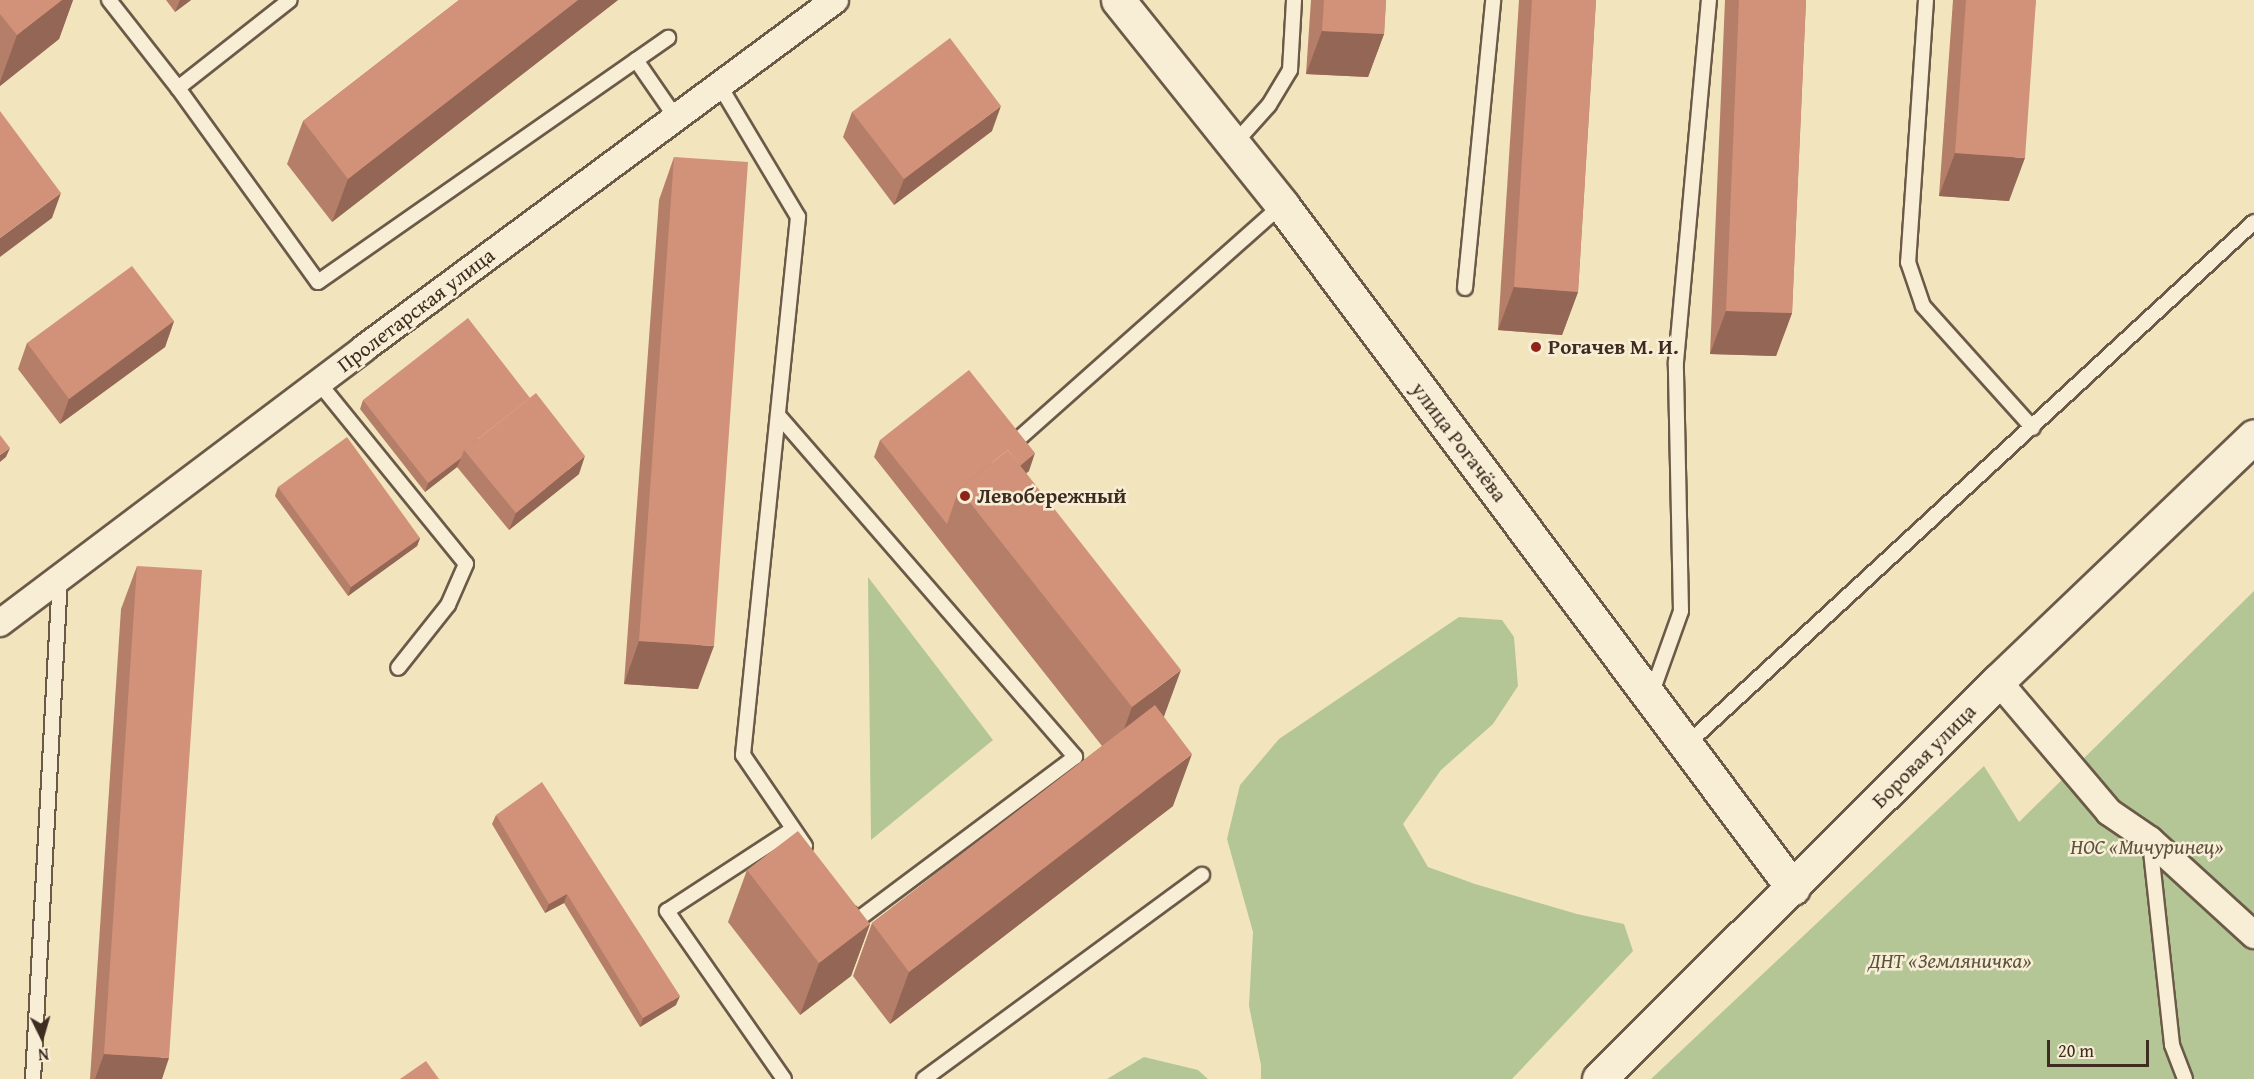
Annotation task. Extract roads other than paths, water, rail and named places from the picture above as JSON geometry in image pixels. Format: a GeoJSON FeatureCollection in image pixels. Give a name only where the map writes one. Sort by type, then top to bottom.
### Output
{"type":"FeatureCollection","features":[{"type":"Feature","properties":{"kind":"street","name":"улица Рогачёва"},"geometry":{"type":"LineString","coordinates":[[1118,0],[1282,205],[1793,888]]}},
{"type":"Feature","properties":{"kind":"street","name":"Пролетарская улица"},"geometry":{"type":"LineString","coordinates":[[0,623],[720,86],[826,3]]}},
{"type":"Feature","properties":{"kind":"street","name":"Боровая улица"},"geometry":{"type":"LineString","coordinates":[[1599,1079],[1998,681],[2254,436]]}},
{"type":"Feature","properties":{"kind":"street"},"geometry":{"type":"LineString","coordinates":[[1998,681],[2109,812],[2150,840],[2254,935]]}},
{"type":"Feature","properties":{"kind":"lane"},"geometry":{"type":"LineString","coordinates":[[109,0],[177,88],[318,282],[668,38]]}},
{"type":"Feature","properties":{"kind":"lane"},"geometry":{"type":"LineString","coordinates":[[177,88],[290,0]]}},
{"type":"Feature","properties":{"kind":"lane"},"geometry":{"type":"LineString","coordinates":[[1233,144],[1269,105],[1290,70],[1294,0]]}},
{"type":"Feature","properties":{"kind":"lane"},"geometry":{"type":"LineString","coordinates":[[1465,288],[1493,0]]}},
{"type":"Feature","properties":{"kind":"lane"},"geometry":{"type":"LineString","coordinates":[[1650,697],[1680,611],[1676,362],[1709,0]]}},
{"type":"Feature","properties":{"kind":"lane"},"geometry":{"type":"LineString","coordinates":[[1926,0],[1908,262],[1923,306],[2032,429]]}},
{"type":"Feature","properties":{"kind":"lane"},"geometry":{"type":"LineString","coordinates":[[636,60],[676,118]]}},
{"type":"Feature","properties":{"kind":"lane"},"geometry":{"type":"LineString","coordinates":[[720,86],[798,217],[742,754],[812,856]]}},
{"type":"Feature","properties":{"kind":"lane"},"geometry":{"type":"LineString","coordinates":[[1016,441],[1282,205]]}},
{"type":"Feature","properties":{"kind":"lane"},"geometry":{"type":"LineString","coordinates":[[1686,745],[2032,429],[2254,222]]}},
{"type":"Feature","properties":{"kind":"lane"},"geometry":{"type":"LineString","coordinates":[[319,383],[466,564],[448,605],[398,668]]}},
{"type":"Feature","properties":{"kind":"lane"},"geometry":{"type":"LineString","coordinates":[[778,415],[1076,757],[856,921],[844,903]]}},
{"type":"Feature","properties":{"kind":"lane"},"geometry":{"type":"LineString","coordinates":[[33,1079],[60,578]]}},
{"type":"Feature","properties":{"kind":"lane"},"geometry":{"type":"LineString","coordinates":[[784,1079],[667,911],[793,829]]}},
{"type":"Feature","properties":{"kind":"lane"},"geometry":{"type":"LineString","coordinates":[[2150,840],[2172,1045],[2185,1079]]}},
{"type":"Feature","properties":{"kind":"lane"},"geometry":{"type":"LineString","coordinates":[[924,1079],[1202,875]]}},
{"type":"Feature","properties":{"kind":"place","name":"Рогачев М. И."},"geometry":{"type":"Point","coordinates":[1536,347]}},
{"type":"Feature","properties":{"kind":"place","name":"Левобережный"},"geometry":{"type":"Point","coordinates":[965,496]}},
{"type":"Feature","properties":{"kind":"park label","name":"НОС «Мичуринец»"},"geometry":{"type":"Point","coordinates":[2147,847]}},
{"type":"Feature","properties":{"kind":"park label","name":"ДНТ «Земляничка»"},"geometry":{"type":"Point","coordinates":[1950,961]}}]}
